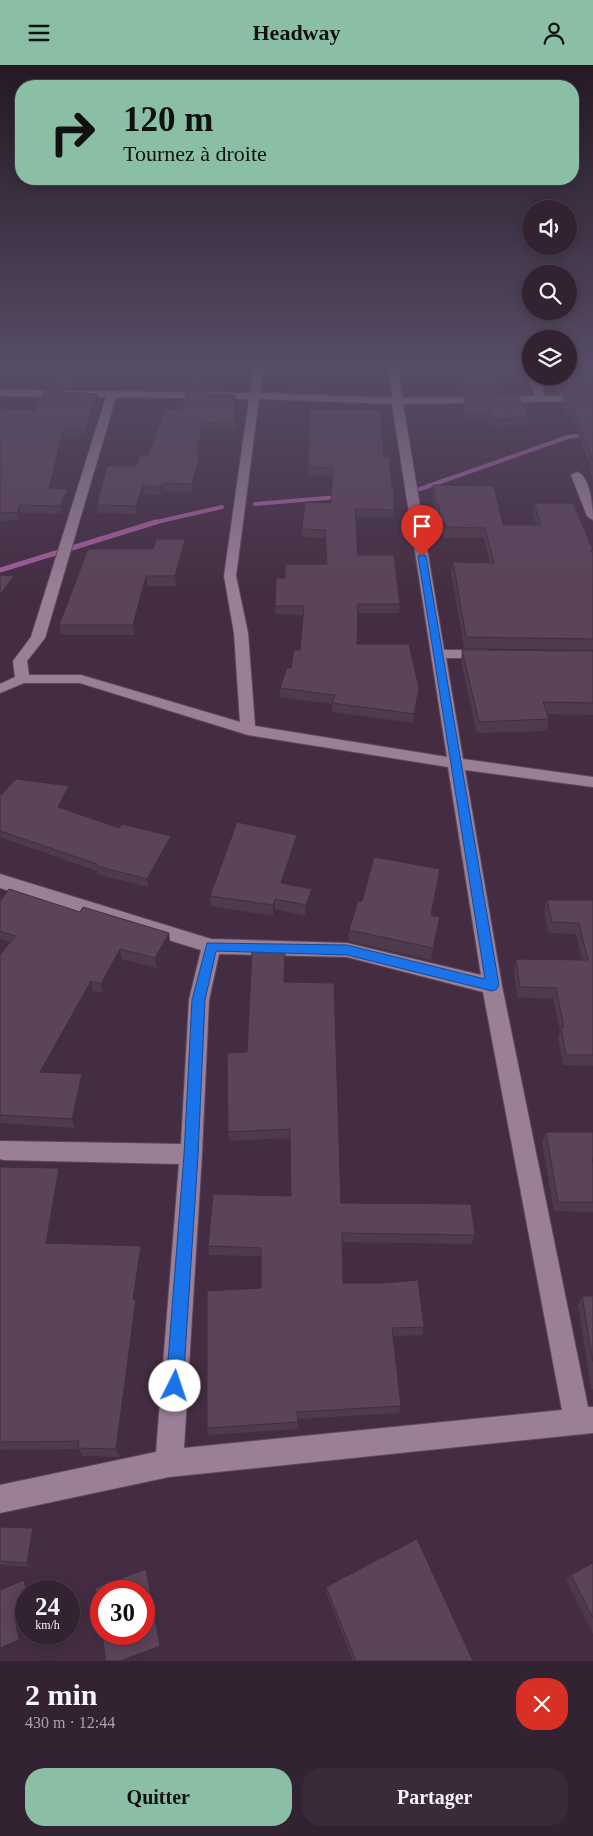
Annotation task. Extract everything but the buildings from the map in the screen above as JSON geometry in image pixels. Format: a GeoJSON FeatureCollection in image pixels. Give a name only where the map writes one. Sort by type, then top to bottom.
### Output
{"type":"FeatureCollection","features":[{"type":"Feature","properties":{"kind":"street"},"geometry":{"type":"LineString","coordinates":[[22,679],[20,661],[38,638],[97,442]]}},
{"type":"Feature","properties":{"kind":"street"},"geometry":{"type":"LineString","coordinates":[[248,730],[241,633],[230,582],[250,442]]}},
{"type":"Feature","properties":{"kind":"street"},"geometry":{"type":"LineString","coordinates":[[0,1499],[169,1463],[585,1421],[492,985],[403,442]]}},
{"type":"Feature","properties":{"kind":"street"},"geometry":{"type":"LineString","coordinates":[[577,475],[593,516]]}},
{"type":"Feature","properties":{"kind":"street"},"geometry":{"type":"LineString","coordinates":[[438,654],[496,654]]}},
{"type":"Feature","properties":{"kind":"street"},"geometry":{"type":"LineString","coordinates":[[0,689],[22,679],[80,679],[248,730],[455,763],[593,782]]}},
{"type":"Feature","properties":{"kind":"street"},"geometry":{"type":"LineString","coordinates":[[0,881],[211,947],[347,950],[492,985]]}},
{"type":"Feature","properties":{"kind":"street"},"geometry":{"type":"LineString","coordinates":[[169,1463],[191,1155],[198,1000],[211,947]]}},
{"type":"Feature","properties":{"kind":"street"},"geometry":{"type":"LineString","coordinates":[[3,1150],[191,1155]]}},
{"type":"Feature","properties":{"kind":"waterway"},"geometry":{"type":"LineString","coordinates":[[420,489],[552,442]]}},
{"type":"Feature","properties":{"kind":"waterway"},"geometry":{"type":"LineString","coordinates":[[255,504],[338,497]]}},
{"type":"Feature","properties":{"kind":"waterway"},"geometry":{"type":"LineString","coordinates":[[155,522],[222,507]]}},
{"type":"Feature","properties":{"kind":"waterway"},"geometry":{"type":"LineString","coordinates":[[0,570],[155,522]]}},
{"type":"Feature","properties":{"kind":"route"},"geometry":{"type":"LineString","coordinates":[[175,1386],[191,1155],[198,1000],[211,947],[347,950],[492,985],[422,556]]}}]}
